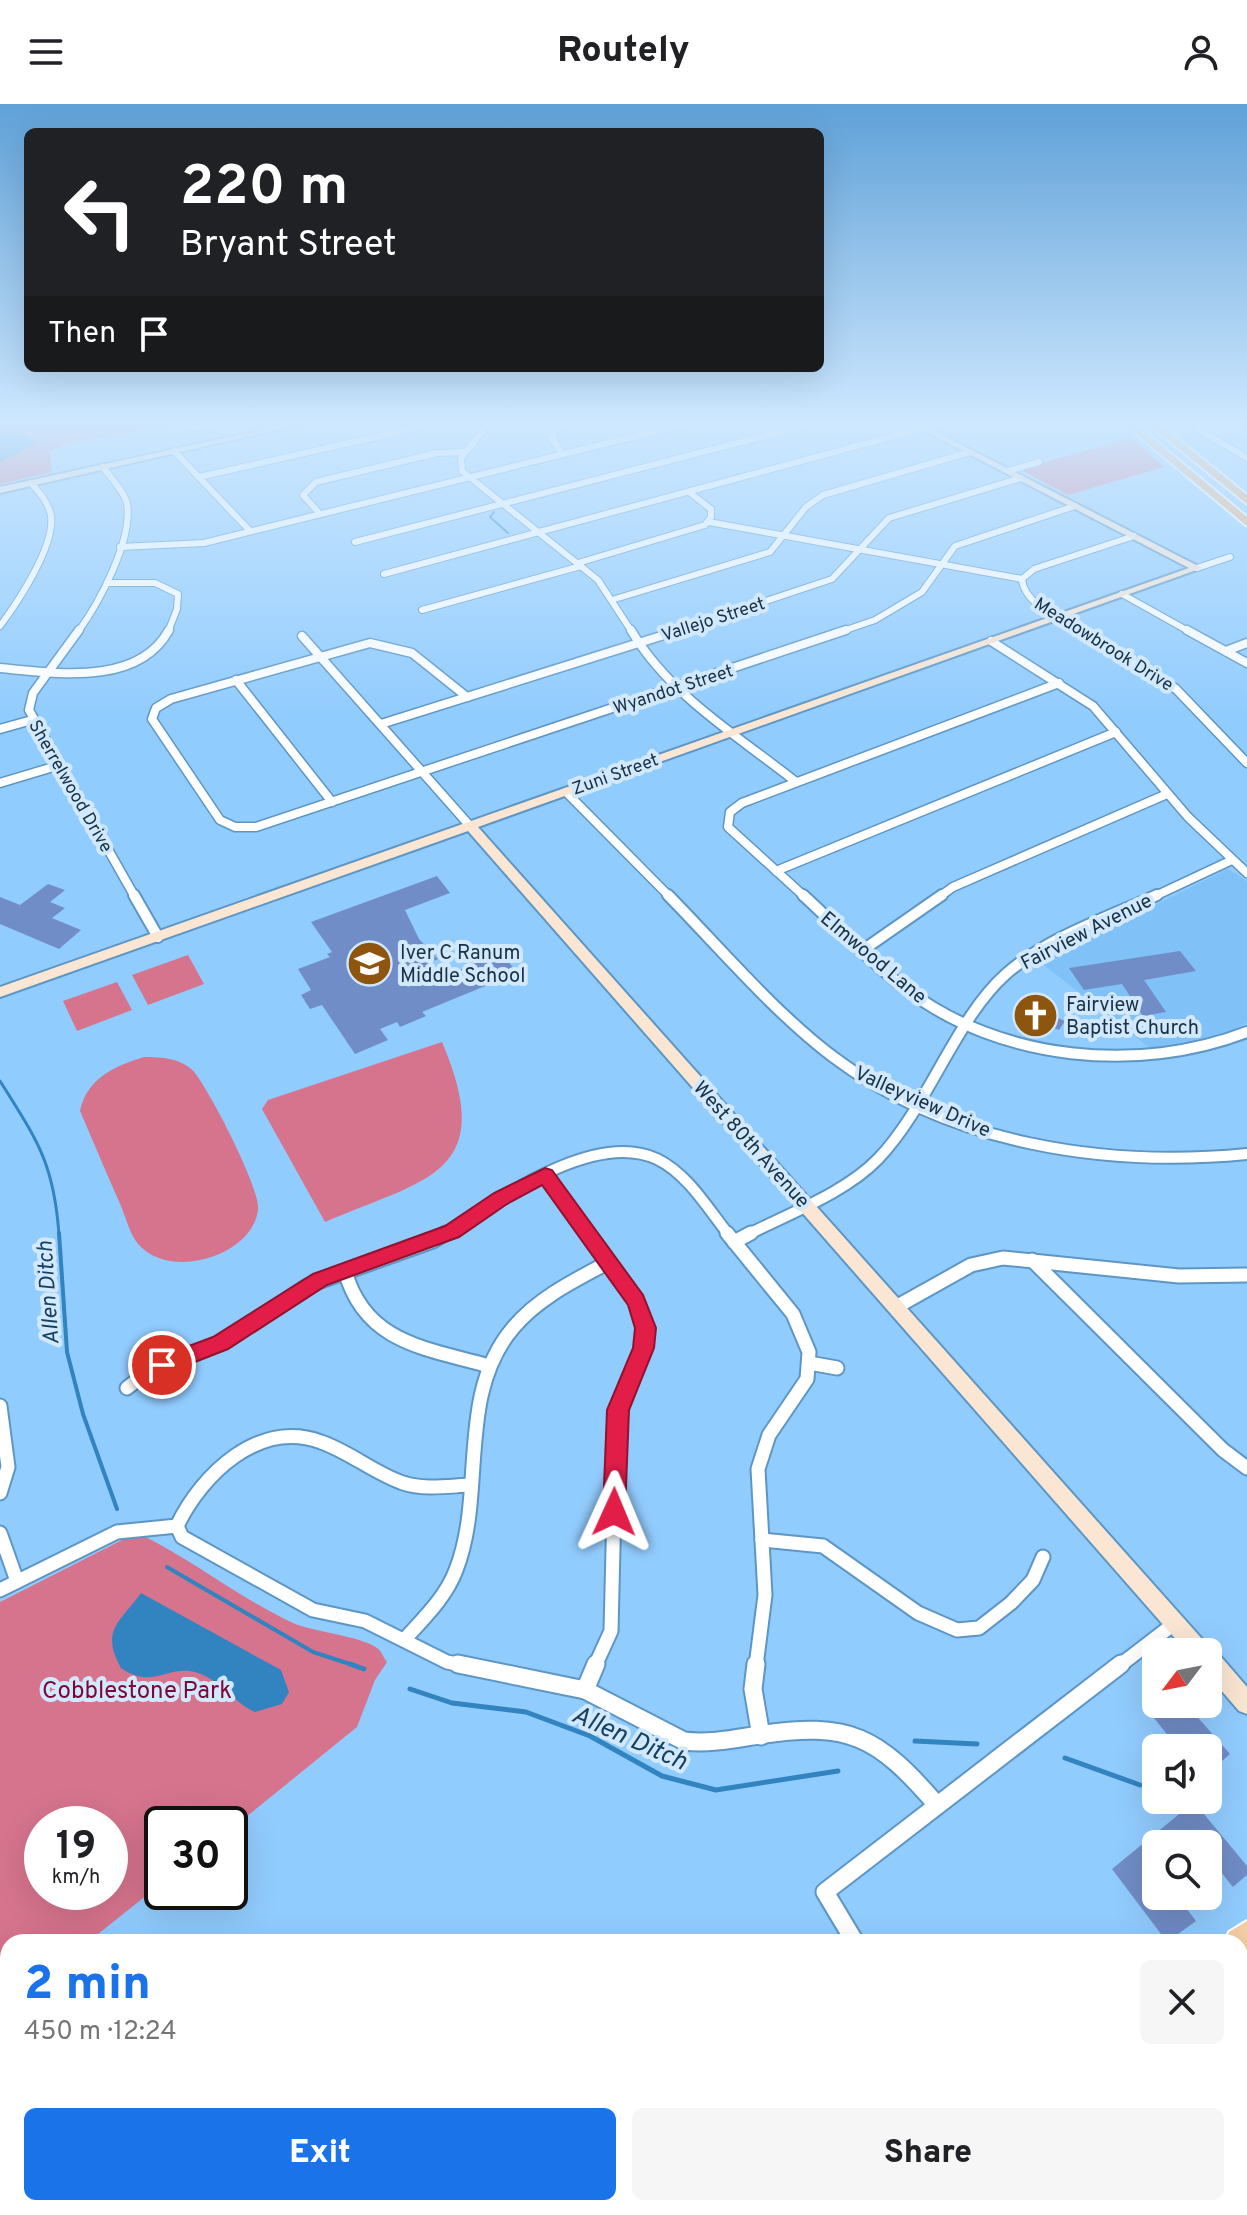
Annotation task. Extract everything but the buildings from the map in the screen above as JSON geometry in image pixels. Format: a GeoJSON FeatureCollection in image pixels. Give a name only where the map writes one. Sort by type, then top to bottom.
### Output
{"type":"FeatureCollection","features":[{"type":"Feature","properties":{"kind":"street"},"geometry":{"type":"LineString","coordinates":[[0,626],[16,602],[51,528],[51,522]]}},
{"type":"Feature","properties":{"kind":"street","name":"Sherrelwood Drive"},"geometry":{"type":"LineString","coordinates":[[127,522],[107,583],[89,619],[30,698],[32,720],[158,937]]}},
{"type":"Feature","properties":{"kind":"street"},"geometry":{"type":"LineString","coordinates":[[241,522],[250,531]]}},
{"type":"Feature","properties":{"kind":"street"},"geometry":{"type":"LineString","coordinates":[[120,547],[195,544],[289,522]]}},
{"type":"Feature","properties":{"kind":"street"},"geometry":{"type":"LineString","coordinates":[[355,542],[434,522]]}},
{"type":"Feature","properties":{"kind":"street"},"geometry":{"type":"LineString","coordinates":[[525,522],[580,564],[615,599],[638,643],[679,686],[796,782],[1059,683]]}},
{"type":"Feature","properties":{"kind":"street"},"geometry":{"type":"LineString","coordinates":[[384,574],[578,522]]}},
{"type":"Feature","properties":{"kind":"street"},"geometry":{"type":"LineString","coordinates":[[422,610],[690,532],[709,522]]}},
{"type":"Feature","properties":{"kind":"street","name":"Meadowbrook Drive"},"geometry":{"type":"LineString","coordinates":[[709,522],[1022,579],[1024,593],[1176,689],[1247,763]]}},
{"type":"Feature","properties":{"kind":"street"},"geometry":{"type":"LineString","coordinates":[[615,599],[760,556],[772,550],[795,522]]}},
{"type":"Feature","properties":{"kind":"street","name":"Vallejo Street"},"geometry":{"type":"LineString","coordinates":[[381,724],[818,586],[847,569],[874,529],[884,522]]}},
{"type":"Feature","properties":{"kind":"street","name":"Wyandot Street"},"geometry":{"type":"LineString","coordinates":[[236,680],[171,699],[155,709],[152,721],[217,817],[229,826],[243,828],[263,825],[892,613],[922,592],[950,550],[961,542],[1026,522]]}},
{"type":"Feature","properties":{"kind":"street"},"geometry":{"type":"LineString","coordinates":[[1106,522],[1197,568]]}},
{"type":"Feature","properties":{"kind":"street"},"geometry":{"type":"LineString","coordinates":[[1022,579],[1038,568],[1134,536]]}},
{"type":"Feature","properties":{"kind":"street"},"geometry":{"type":"LineString","coordinates":[[1160,549],[1174,567],[1162,580]]}},
{"type":"Feature","properties":{"kind":"street","name":"Zuni Street"},"geometry":{"type":"LineString","coordinates":[[0,992],[1230,557]]}},
{"type":"Feature","properties":{"kind":"street"},"geometry":{"type":"LineString","coordinates":[[0,668],[86,673],[145,658],[164,645],[179,602],[178,594],[155,583],[107,583]]}},
{"type":"Feature","properties":{"kind":"street"},"geometry":{"type":"LineString","coordinates":[[1122,594],[1247,663]]}},
{"type":"Feature","properties":{"kind":"street","name":"West 80th Avenue"},"geometry":{"type":"LineString","coordinates":[[302,636],[1188,1638]]}},
{"type":"Feature","properties":{"kind":"street"},"geometry":{"type":"LineString","coordinates":[[991,641],[1093,706],[1167,794],[1247,873]]}},
{"type":"Feature","properties":{"kind":"street"},"geometry":{"type":"LineString","coordinates":[[1226,651],[1247,643]]}},
{"type":"Feature","properties":{"kind":"street"},"geometry":{"type":"LineString","coordinates":[[332,802],[236,680],[364,644],[391,645],[433,663],[467,697]]}},
{"type":"Feature","properties":{"kind":"street"},"geometry":{"type":"LineString","coordinates":[[0,729],[32,720]]}},
{"type":"Feature","properties":{"kind":"street"},"geometry":{"type":"LineString","coordinates":[[776,871],[1116,732]]}},
{"type":"Feature","properties":{"kind":"street"},"geometry":{"type":"LineString","coordinates":[[0,783],[60,765]]}},
{"type":"Feature","properties":{"kind":"street","name":"Elmwood Lane"},"geometry":{"type":"LineString","coordinates":[[796,782],[742,803],[730,812],[727,823],[732,833],[920,999],[969,1022],[1053,1050],[1124,1058],[1188,1053],[1247,1032]]}},
{"type":"Feature","properties":{"kind":"street","name":"Valleyview Drive"},"geometry":{"type":"LineString","coordinates":[[566,792],[814,1042],[869,1081],[919,1104],[1004,1136],[1088,1155],[1173,1161],[1247,1154]]}},
{"type":"Feature","properties":{"kind":"street"},"geometry":{"type":"LineString","coordinates":[[863,950],[953,887],[1167,794]]}},
{"type":"Feature","properties":{"kind":"street","name":"Fairview Avenue"},"geometry":{"type":"LineString","coordinates":[[734,1242],[848,1182],[878,1159],[919,1104],[969,1022],[1006,974],[1033,954],[1232,860]]}},
{"type":"Feature","properties":{"kind":"street"},"geometry":{"type":"LineString","coordinates":[[127,1388],[146,1373],[220,1343],[307,1286],[433,1241],[545,1175],[592,1155],[626,1153],[646,1156],[670,1167],[800,1326],[809,1363],[801,1392],[769,1435],[758,1469],[764,1604],[753,1689],[761,1736]]}},
{"type":"Feature","properties":{"kind":"street"},"geometry":{"type":"LineString","coordinates":[[545,1175],[640,1309],[646,1337],[616,1424],[611,1631],[585,1690]]}},
{"type":"Feature","properties":{"kind":"street"},"geometry":{"type":"LineString","coordinates":[[1031,1259],[1223,1450],[1247,1468]]}},
{"type":"Feature","properties":{"kind":"street"},"geometry":{"type":"LineString","coordinates":[[896,1307],[977,1262],[1031,1259],[1179,1276],[1247,1275]]}},
{"type":"Feature","properties":{"kind":"street"},"geometry":{"type":"LineString","coordinates":[[405,1639],[433,1609],[456,1572],[477,1416],[489,1366],[512,1328],[528,1310],[564,1284],[609,1262]]}},
{"type":"Feature","properties":{"kind":"street"},"geometry":{"type":"LineString","coordinates":[[345,1271],[355,1302],[372,1320],[420,1345],[489,1366]]}},
{"type":"Feature","properties":{"kind":"street"},"geometry":{"type":"LineString","coordinates":[[809,1363],[837,1368]]}},
{"type":"Feature","properties":{"kind":"street"},"geometry":{"type":"LineString","coordinates":[[0,1406],[8,1467],[0,1493]]}},
{"type":"Feature","properties":{"kind":"street"},"geometry":{"type":"LineString","coordinates":[[177,1526],[192,1497],[212,1474],[240,1454],[289,1436],[317,1440],[403,1483],[432,1487],[470,1485]]}},
{"type":"Feature","properties":{"kind":"street"},"geometry":{"type":"LineString","coordinates":[[177,1526],[182,1537],[307,1607],[365,1621],[447,1662],[585,1690],[684,1741],[702,1743],[833,1729],[863,1736],[897,1759],[937,1805]]}},
{"type":"Feature","properties":{"kind":"street"},"geometry":{"type":"LineString","coordinates":[[0,1590],[117,1532],[177,1526]]}},
{"type":"Feature","properties":{"kind":"street"},"geometry":{"type":"LineString","coordinates":[[0,1533],[17,1581]]}},
{"type":"Feature","properties":{"kind":"street"},"geometry":{"type":"LineString","coordinates":[[762,1540],[823,1546],[854,1563],[927,1618],[968,1631],[983,1626],[1031,1585],[1037,1578],[1043,1557]]}},
{"type":"Feature","properties":{"kind":"street"},"geometry":{"type":"LineString","coordinates":[[850,1934],[825,1892],[1175,1623]]}},
{"type":"Feature","properties":{"kind":"street"},"geometry":{"type":"LineString","coordinates":[[1222,1675],[1247,1703]]}},
{"type":"Feature","properties":{"kind":"shaded area"},"geometry":{"type":"Polygon","coordinates":[[[1228,869],[1247,881],[1247,1023],[1231,1031],[1211,1039],[1151,1049],[1040,962],[1228,869]]]}},
{"type":"Feature","properties":{"kind":"shaded area"},"geometry":{"type":"Polygon","coordinates":[[[141,1593],[281,1670],[289,1692],[282,1704],[255,1712],[198,1673],[178,1671],[143,1677],[121,1668],[112,1644],[115,1627],[141,1593]]]}},
{"type":"Feature","properties":{"kind":"green space"},"geometry":{"type":"Polygon","coordinates":[[[188,955],[204,984],[148,1005],[132,975],[188,955]]]}},
{"type":"Feature","properties":{"kind":"green space"},"geometry":{"type":"Polygon","coordinates":[[[117,982],[132,1010],[77,1031],[63,1001],[117,982]]]}},
{"type":"Feature","properties":{"kind":"green space"},"geometry":{"type":"Polygon","coordinates":[[[442,1042],[457,1086],[462,1120],[457,1145],[443,1165],[422,1181],[325,1222],[262,1109],[268,1100],[442,1042]]]}},
{"type":"Feature","properties":{"kind":"green space"},"geometry":{"type":"Polygon","coordinates":[[[144,1057],[178,1061],[195,1073],[212,1099],[252,1182],[258,1210],[252,1226],[241,1240],[226,1251],[208,1258],[189,1262],[170,1261],[153,1255],[139,1245],[80,1111],[89,1090],[104,1075],[144,1057]]]}},
{"type":"Feature","properties":{"kind":"green space","name":"Cobblestone Park"},"geometry":{"type":"Polygon","coordinates":[[[142,1535],[293,1623],[366,1642],[381,1652],[387,1662],[375,1680],[357,1727],[248,1815],[248,1806],[144,1806],[144,1897],[98,1934],[0,1934],[0,1602],[126,1538],[142,1535]]]}},
{"type":"Feature","properties":{"kind":"waterway"},"geometry":{"type":"LineString","coordinates":[[495,522],[508,533]]}},
{"type":"Feature","properties":{"kind":"waterway","name":"Allen Ditch"},"geometry":{"type":"LineString","coordinates":[[0,1081],[42,1153],[53,1189],[59,1235]]}},
{"type":"Feature","properties":{"kind":"waterway","name":"Allen Ditch"},"geometry":{"type":"LineString","coordinates":[[59,1233],[67,1352],[83,1414],[117,1509]]}},
{"type":"Feature","properties":{"kind":"waterway","name":"Allen Ditch"},"geometry":{"type":"LineString","coordinates":[[167,1567],[313,1652],[351,1665]]}},
{"type":"Feature","properties":{"kind":"waterway","name":"Allen Ditch"},"geometry":{"type":"LineString","coordinates":[[351,1665],[356,1666]]}},
{"type":"Feature","properties":{"kind":"waterway","name":"Allen Ditch"},"geometry":{"type":"LineString","coordinates":[[351,1665],[364,1669]]}},
{"type":"Feature","properties":{"kind":"waterway","name":"Allen Ditch"},"geometry":{"type":"LineString","coordinates":[[410,1689],[452,1703],[526,1712],[590,1736],[662,1776],[716,1790],[838,1771]]}},
{"type":"Feature","properties":{"kind":"waterway","name":"Allen Ditch"},"geometry":{"type":"LineString","coordinates":[[915,1741],[977,1744]]}},
{"type":"Feature","properties":{"kind":"waterway","name":"Allen Ditch"},"geometry":{"type":"LineString","coordinates":[[1065,1758],[1140,1785]]}},
{"type":"Feature","properties":{"kind":"place","name":"Iver C Ranum Middle School"},"geometry":{"type":"Point","coordinates":[369,964]}},
{"type":"Feature","properties":{"kind":"place","name":"Fairview Baptist Church"},"geometry":{"type":"Point","coordinates":[1035,1015]}},
{"type":"Feature","properties":{"kind":"route"},"geometry":{"type":"LineString","coordinates":[[162,1365],[220,1343],[320,1279],[452,1232],[500,1199],[545,1175],[626,1285],[640,1309],[646,1328],[644,1348],[618,1410],[614,1512]]}}]}
